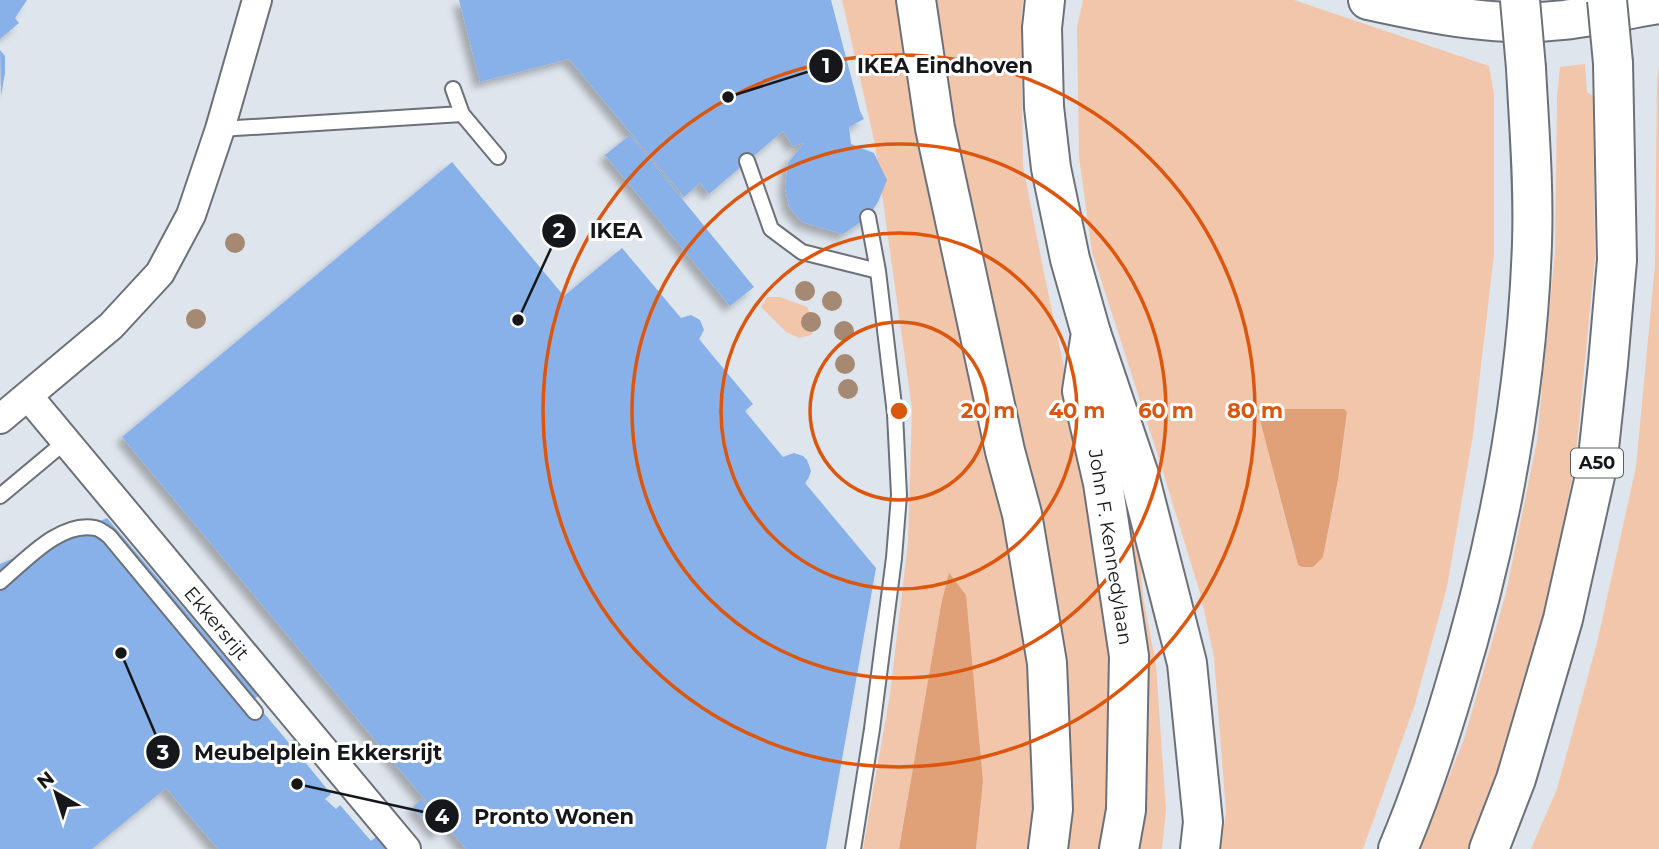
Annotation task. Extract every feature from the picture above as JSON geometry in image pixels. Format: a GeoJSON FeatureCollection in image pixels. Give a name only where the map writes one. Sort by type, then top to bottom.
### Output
{"type":"FeatureCollection","features":[{"type":"Feature","properties":{"kind":"highway"},"geometry":{"type":"LineString","coordinates":[[916,0],[935,128],[1005,451],[1022,514],[1047,663],[1054,808],[1048,849]]}},
{"type":"Feature","properties":{"kind":"highway","name":"John F. Kennedylaan"},"geometry":{"type":"LineString","coordinates":[[1045,0],[1042,28],[1044,107],[1051,168],[1070,259],[1091,332],[1082,391],[1103,483],[1129,656],[1126,810],[1119,849]]}},
{"type":"Feature","properties":{"kind":"highway"},"geometry":{"type":"LineString","coordinates":[[1368,0],[1442,15],[1502,22],[1563,20],[1659,4]]}},
{"type":"Feature","properties":{"kind":"highway"},"geometry":{"type":"LineString","coordinates":[[1398,849],[1443,726],[1464,658],[1482,590],[1513,437],[1525,340],[1532,242],[1531,156],[1520,0]]}},
{"type":"Feature","properties":{"kind":"highway","name":"A50"},"geometry":{"type":"LineString","coordinates":[[1489,849],[1516,779],[1563,619],[1597,467],[1617,260],[1613,63],[1607,0]]}},
{"type":"Feature","properties":{"kind":"highway"},"geometry":{"type":"LineString","coordinates":[[1091,332],[1139,475],[1187,663],[1203,822],[1200,849]]}},
{"type":"Feature","properties":{"kind":"street"},"geometry":{"type":"LineString","coordinates":[[0,419],[111,326],[160,273],[191,215],[220,128],[257,0]]}},
{"type":"Feature","properties":{"kind":"street","name":"Ekkersrijt"},"geometry":{"type":"LineString","coordinates":[[28,397],[406,849]]}},
{"type":"Feature","properties":{"kind":"lane"},"geometry":{"type":"LineString","coordinates":[[453,89],[462,114],[498,157]]}},
{"type":"Feature","properties":{"kind":"lane"},"geometry":{"type":"LineString","coordinates":[[220,128],[462,114]]}},
{"type":"Feature","properties":{"kind":"lane"},"geometry":{"type":"LineString","coordinates":[[747,162],[771,229],[802,252],[878,271]]}},
{"type":"Feature","properties":{"kind":"lane"},"geometry":{"type":"LineString","coordinates":[[853,849],[874,716],[894,558],[899,495],[895,414],[878,271],[868,217]]}},
{"type":"Feature","properties":{"kind":"lane"},"geometry":{"type":"LineString","coordinates":[[0,496],[66,441]]}},
{"type":"Feature","properties":{"kind":"lane"},"geometry":{"type":"LineString","coordinates":[[0,582],[55,536],[76,528],[97,528],[109,536],[255,712]]}},
{"type":"Feature","properties":{"kind":"shaded area"},"geometry":{"type":"Polygon","coordinates":[[[842,0],[907,0],[1036,654],[1039,849],[976,849],[983,782],[941,605],[899,849],[863,849],[890,694],[908,542],[912,409],[875,144],[842,0]]]}},
{"type":"Feature","properties":{"kind":"shaded area"},"geometry":{"type":"Polygon","coordinates":[[[925,0],[1023,0],[1023,166],[1066,377],[1114,660],[1105,849],[1056,849],[1062,800],[925,0]]]}},
{"type":"Feature","properties":{"kind":"shaded area"},"geometry":{"type":"Polygon","coordinates":[[[1083,0],[1294,0],[1489,66],[1494,94],[1494,254],[1473,435],[1447,587],[1415,704],[1363,849],[1221,849],[1226,812],[1214,657],[1201,596],[1092,252],[1079,157],[1077,27],[1083,0]],[[1257,409],[1298,565],[1323,557],[1338,480],[1347,412],[1257,409]]]}},
{"type":"Feature","properties":{"kind":"shaded area"},"geometry":{"type":"Polygon","coordinates":[[[1585,64],[1587,92],[1593,96],[1595,257],[1575,464],[1544,621],[1500,770],[1469,849],[1420,849],[1464,739],[1506,593],[1537,441],[1555,251],[1557,96],[1560,67],[1585,64]]]}},
{"type":"Feature","properties":{"kind":"shaded area"},"geometry":{"type":"Polygon","coordinates":[[[1659,66],[1659,849],[1531,849],[1557,789],[1597,643],[1636,467],[1655,265],[1659,66]]]}},
{"type":"Feature","properties":{"kind":"shaded area"},"geometry":{"type":"Polygon","coordinates":[[[767,297],[780,297],[807,307],[816,326],[811,335],[799,338],[786,332],[761,307],[767,297]]]}},
{"type":"Feature","properties":{"kind":"shaded area"},"geometry":{"type":"Polygon","coordinates":[[[1257,409],[1344,409],[1347,412],[1338,480],[1323,557],[1313,567],[1298,565],[1257,409]]]}},
{"type":"Feature","properties":{"kind":"shaded area"},"geometry":{"type":"Polygon","coordinates":[[[1120,487],[1140,561],[1143,597],[1156,665],[1166,810],[1162,849],[1132,849],[1120,487]]]}},
{"type":"Feature","properties":{"kind":"shaded area"},"geometry":{"type":"Polygon","coordinates":[[[949,573],[966,595],[983,782],[976,849],[899,849],[941,605],[949,573]]]}},
{"type":"Feature","properties":{"kind":"building"},"geometry":{"type":"Polygon","coordinates":[[[0,0],[27,0],[15,18],[19,23],[0,39],[0,0]]]}},
{"type":"Feature","properties":{"kind":"building"},"geometry":{"type":"Polygon","coordinates":[[[459,0],[831,0],[864,119],[849,127],[851,144],[874,153],[887,180],[878,202],[868,217],[843,234],[802,222],[789,207],[785,187],[788,163],[804,143],[793,146],[783,131],[709,194],[700,183],[684,197],[569,59],[480,82],[459,0]]]}},
{"type":"Feature","properties":{"kind":"building"},"geometry":{"type":"Polygon","coordinates":[[[0,50],[5,56],[1,96],[0,50]]]}},
{"type":"Feature","properties":{"kind":"building"},"geometry":{"type":"Polygon","coordinates":[[[630,135],[754,287],[730,306],[605,155],[630,135]]]}},
{"type":"Feature","properties":{"kind":"building"},"geometry":{"type":"Polygon","coordinates":[[[452,162],[564,296],[622,248],[681,318],[691,315],[700,320],[704,330],[699,339],[753,404],[745,411],[783,457],[794,453],[807,460],[811,471],[805,483],[876,568],[826,849],[466,849],[122,437],[452,162]]]}},
{"type":"Feature","properties":{"kind":"building"},"geometry":{"type":"Polygon","coordinates":[[[107,518],[258,696],[253,700],[289,743],[295,738],[307,752],[301,757],[331,794],[325,799],[336,809],[340,805],[371,841],[377,836],[388,849],[218,849],[166,788],[92,849],[0,849],[0,564],[107,518]]]}},
{"type":"Feature","properties":{"kind":"building"},"geometry":{"type":"Polygon","coordinates":[[[421,799],[444,827],[436,834],[413,807],[421,799]]]}},
{"type":"Feature","properties":{"kind":"place","name":"IKEA Eindhoven"},"geometry":{"type":"Point","coordinates":[728,97]}},
{"type":"Feature","properties":{"kind":"place","name":"IKEA"},"geometry":{"type":"Point","coordinates":[518,320]}},
{"type":"Feature","properties":{"kind":"place","name":"Meubelplein Ekkersrijt"},"geometry":{"type":"Point","coordinates":[121,653]}},
{"type":"Feature","properties":{"kind":"place","name":"Pronto Wonen"},"geometry":{"type":"Point","coordinates":[297,784]}}]}
